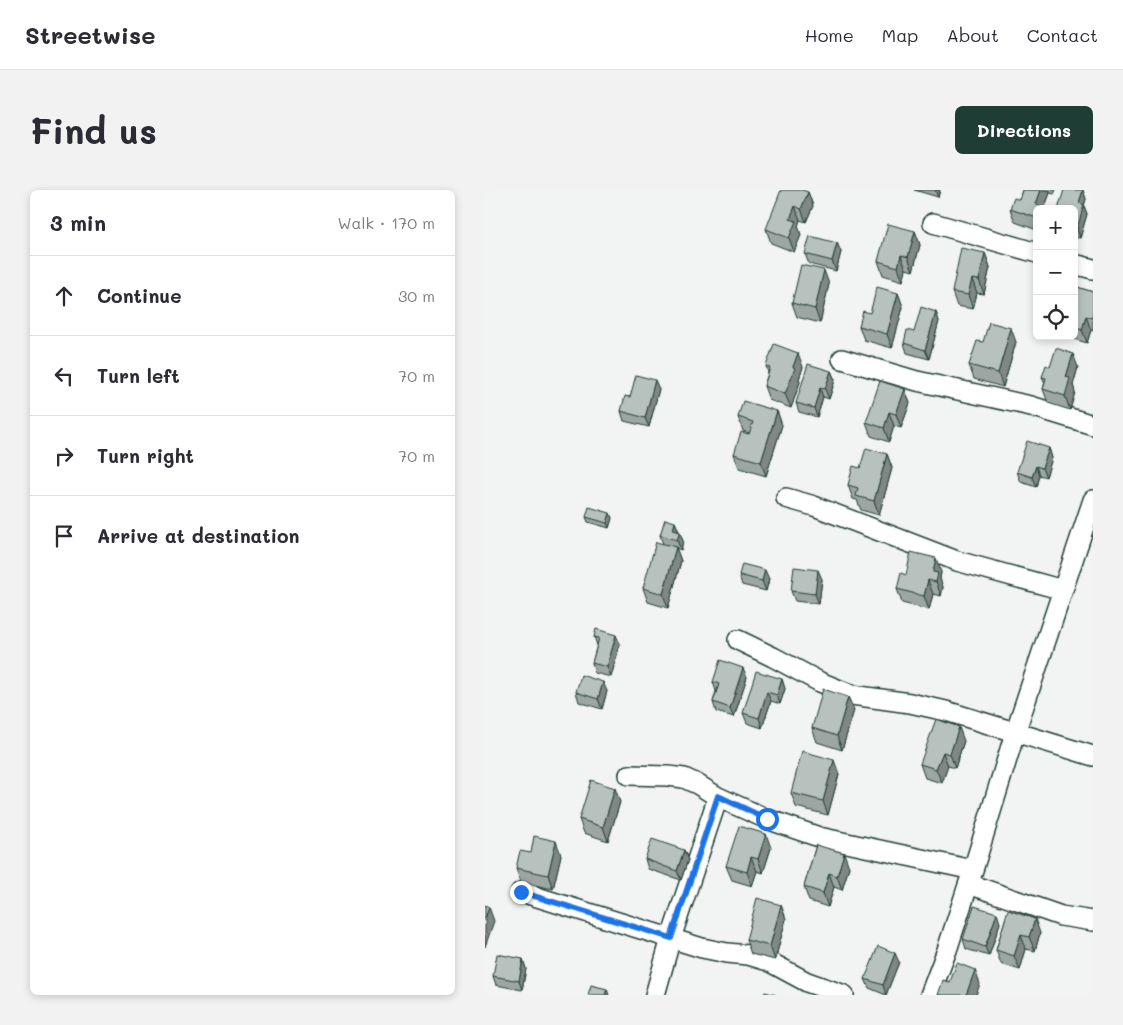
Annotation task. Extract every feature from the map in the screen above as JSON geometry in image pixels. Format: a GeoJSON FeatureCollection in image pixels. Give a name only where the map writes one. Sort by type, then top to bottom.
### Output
{"type":"FeatureCollection","features":[{"type":"Feature","properties":{"kind":"street"},"geometry":{"type":"LineString","coordinates":[[933,223],[1033,252]]}},
{"type":"Feature","properties":{"kind":"street"},"geometry":{"type":"LineString","coordinates":[[1078,265],[1093,269]]}},
{"type":"Feature","properties":{"kind":"street"},"geometry":{"type":"LineString","coordinates":[[842,359],[917,381],[1031,406],[1093,425]]}},
{"type":"Feature","properties":{"kind":"street"},"geometry":{"type":"LineString","coordinates":[[786,498],[814,506],[957,561],[1063,590]]}},
{"type":"Feature","properties":{"kind":"street"},"geometry":{"type":"LineString","coordinates":[[930,995],[947,950],[1015,733],[1093,500]]}},
{"type":"Feature","properties":{"kind":"street"},"geometry":{"type":"LineString","coordinates":[[738,640],[820,682],[852,695],[910,703],[946,711],[1093,756]]}},
{"type":"Feature","properties":{"kind":"street"},"geometry":{"type":"LineString","coordinates":[[629,776],[684,778],[767,819],[819,836],[971,877],[1061,916],[1093,921]]}},
{"type":"Feature","properties":{"kind":"street"},"geometry":{"type":"LineString","coordinates":[[655,995],[671,938],[718,796]]}},
{"type":"Feature","properties":{"kind":"street"},"geometry":{"type":"LineString","coordinates":[[521,892],[702,948],[748,955],[767,962],[807,982],[844,995]]}},
{"type":"Feature","properties":{"kind":"building"},"geometry":{"type":"Polygon","coordinates":[[[781,190],[802,190],[808,192],[801,209],[795,206],[790,219],[796,221],[789,238],[766,229],[781,190]]]}},
{"type":"Feature","properties":{"kind":"building"},"geometry":{"type":"Polygon","coordinates":[[[1023,190],[1041,190],[1036,204],[1038,205],[1033,205],[1033,217],[1010,209],[1014,198],[1020,200],[1023,190]]]}},
{"type":"Feature","properties":{"kind":"building"},"geometry":{"type":"Polygon","coordinates":[[[1064,190],[1083,190],[1079,203],[1084,205],[1078,226],[1078,205],[1059,205],[1064,190]]]}},
{"type":"Feature","properties":{"kind":"building"},"geometry":{"type":"Polygon","coordinates":[[[888,224],[915,231],[908,257],[901,255],[898,267],[878,261],[888,224]]]}},
{"type":"Feature","properties":{"kind":"building"},"geometry":{"type":"Polygon","coordinates":[[[810,236],[837,243],[832,261],[805,254],[810,236]]]}},
{"type":"Feature","properties":{"kind":"building"},"geometry":{"type":"Polygon","coordinates":[[[961,248],[985,253],[979,280],[972,279],[968,295],[952,292],[961,248]]]}},
{"type":"Feature","properties":{"kind":"building"},"geometry":{"type":"Polygon","coordinates":[[[801,265],[824,270],[815,309],[792,303],[801,265]]]}},
{"type":"Feature","properties":{"kind":"building"},"geometry":{"type":"Polygon","coordinates":[[[877,287],[898,293],[887,334],[859,326],[863,311],[870,313],[877,287]]]}},
{"type":"Feature","properties":{"kind":"building"},"geometry":{"type":"Polygon","coordinates":[[[1078,287],[1093,292],[1092,318],[1086,316],[1082,330],[1078,328],[1078,287]]]}},
{"type":"Feature","properties":{"kind":"building"},"geometry":{"type":"Polygon","coordinates":[[[921,307],[936,312],[925,350],[904,343],[907,330],[914,332],[921,307]]]}},
{"type":"Feature","properties":{"kind":"building"},"geometry":{"type":"Polygon","coordinates":[[[989,322],[1011,328],[998,373],[969,365],[977,341],[983,342],[989,322]]]}},
{"type":"Feature","properties":{"kind":"building"},"geometry":{"type":"Polygon","coordinates":[[[774,344],[798,353],[793,367],[795,368],[785,394],[764,386],[770,368],[766,366],[774,344]]]}},
{"type":"Feature","properties":{"kind":"building"},"geometry":{"type":"Polygon","coordinates":[[[1056,348],[1073,354],[1066,377],[1070,378],[1065,396],[1043,389],[1046,378],[1042,377],[1046,365],[1050,367],[1056,348]]]}},
{"type":"Feature","properties":{"kind":"building"},"geometry":{"type":"Polygon","coordinates":[[[808,364],[831,371],[825,389],[820,388],[814,408],[796,403],[808,364]]]}},
{"type":"Feature","properties":{"kind":"building"},"geometry":{"type":"Polygon","coordinates":[[[636,375],[655,380],[645,418],[621,411],[625,396],[630,397],[636,375]]]}},
{"type":"Feature","properties":{"kind":"building"},"geometry":{"type":"Polygon","coordinates":[[[880,381],[905,389],[896,414],[889,412],[884,428],[866,422],[880,381]]]}},
{"type":"Feature","properties":{"kind":"building"},"geometry":{"type":"Polygon","coordinates":[[[743,401],[777,411],[761,462],[734,454],[741,432],[749,434],[753,422],[738,417],[743,401]]]}},
{"type":"Feature","properties":{"kind":"building"},"geometry":{"type":"Polygon","coordinates":[[[1027,441],[1049,448],[1042,468],[1036,466],[1032,477],[1017,472],[1027,441]]]}},
{"type":"Feature","properties":{"kind":"building"},"geometry":{"type":"Polygon","coordinates":[[[866,448],[887,454],[874,501],[856,496],[858,488],[848,485],[853,466],[860,468],[866,448]]]}},
{"type":"Feature","properties":{"kind":"building"},"geometry":{"type":"Polygon","coordinates":[[[589,507],[610,513],[607,523],[586,517],[589,507]]]}},
{"type":"Feature","properties":{"kind":"building"},"geometry":{"type":"Polygon","coordinates":[[[665,519],[675,522],[673,530],[680,532],[677,540],[660,535],[665,519]]]}},
{"type":"Feature","properties":{"kind":"building"},"geometry":{"type":"Polygon","coordinates":[[[656,542],[676,547],[663,594],[643,588],[656,542]]]}},
{"type":"Feature","properties":{"kind":"building"},"geometry":{"type":"Polygon","coordinates":[[[911,552],[936,558],[933,572],[938,573],[936,582],[928,580],[924,596],[897,589],[901,573],[906,575],[911,552]]]}},
{"type":"Feature","properties":{"kind":"building"},"geometry":{"type":"Polygon","coordinates":[[[742,564],[765,570],[762,581],[739,575],[742,564]]]}},
{"type":"Feature","properties":{"kind":"building"},"geometry":{"type":"Polygon","coordinates":[[[794,567],[818,570],[815,594],[791,591],[794,567]]]}},
{"type":"Feature","properties":{"kind":"building"},"geometry":{"type":"Polygon","coordinates":[[[596,629],[616,635],[607,667],[592,663],[599,638],[594,637],[596,629]]]}},
{"type":"Feature","properties":{"kind":"building"},"geometry":{"type":"Polygon","coordinates":[[[720,660],[743,668],[730,708],[713,702],[719,684],[713,682],[720,660]]]}},
{"type":"Feature","properties":{"kind":"building"},"geometry":{"type":"Polygon","coordinates":[[[756,671],[782,679],[777,695],[767,692],[759,718],[743,713],[756,671]]]}},
{"type":"Feature","properties":{"kind":"building"},"geometry":{"type":"Polygon","coordinates":[[[581,675],[603,682],[598,699],[576,692],[581,675]]]}},
{"type":"Feature","properties":{"kind":"building"},"geometry":{"type":"Polygon","coordinates":[[[823,689],[848,697],[837,736],[812,728],[823,689]]]}},
{"type":"Feature","properties":{"kind":"building"},"geometry":{"type":"Polygon","coordinates":[[[936,719],[959,727],[950,754],[943,752],[936,769],[920,764],[936,719]]]}},
{"type":"Feature","properties":{"kind":"building"},"geometry":{"type":"Polygon","coordinates":[[[802,751],[834,760],[823,801],[791,793],[802,751]]]}},
{"type":"Feature","properties":{"kind":"building"},"geometry":{"type":"Polygon","coordinates":[[[591,780],[615,788],[603,827],[579,819],[591,780]]]}},
{"type":"Feature","properties":{"kind":"building"},"geometry":{"type":"Polygon","coordinates":[[[739,826],[766,834],[758,859],[751,857],[747,872],[726,866],[739,826]]]}},
{"type":"Feature","properties":{"kind":"building"},"geometry":{"type":"Polygon","coordinates":[[[534,836],[556,841],[548,875],[516,868],[520,851],[531,853],[534,836]]]}},
{"type":"Feature","properties":{"kind":"building"},"geometry":{"type":"Polygon","coordinates":[[[652,839],[684,850],[677,871],[645,859],[652,839]]]}},
{"type":"Feature","properties":{"kind":"building"},"geometry":{"type":"Polygon","coordinates":[[[816,845],[844,853],[837,876],[829,873],[823,893],[804,887],[816,845]]]}},
{"type":"Feature","properties":{"kind":"building"},"geometry":{"type":"Polygon","coordinates":[[[757,898],[781,905],[770,946],[746,940],[757,898]]]}},
{"type":"Feature","properties":{"kind":"building"},"geometry":{"type":"Polygon","coordinates":[[[485,905],[489,907],[485,919],[485,905]]]}},
{"type":"Feature","properties":{"kind":"building"},"geometry":{"type":"Polygon","coordinates":[[[974,906],[997,913],[985,947],[963,939],[974,906]]]}},
{"type":"Feature","properties":{"kind":"building"},"geometry":{"type":"Polygon","coordinates":[[[1008,910],[1035,919],[1029,937],[1021,935],[1014,956],[996,950],[1008,910]]]}},
{"type":"Feature","properties":{"kind":"building"},"geometry":{"type":"Polygon","coordinates":[[[878,946],[895,953],[883,985],[865,979],[878,946]]]}},
{"type":"Feature","properties":{"kind":"building"},"geometry":{"type":"Polygon","coordinates":[[[497,954],[523,959],[519,981],[493,976],[497,954]]]}},
{"type":"Feature","properties":{"kind":"building"},"geometry":{"type":"Polygon","coordinates":[[[957,963],[975,970],[966,995],[938,995],[943,980],[950,982],[957,963]]]}},
{"type":"Feature","properties":{"kind":"building"},"geometry":{"type":"Polygon","coordinates":[[[591,985],[607,989],[605,995],[588,995],[591,985]]]}},
{"type":"Feature","properties":{"kind":"building"},"geometry":{"type":"Polygon","coordinates":[[[765,992],[776,995],[764,995],[765,992]]]}},
{"type":"Feature","properties":{"kind":"route"},"geometry":{"type":"LineString","coordinates":[[521,892],[671,938],[718,796],[767,819]]}}]}
